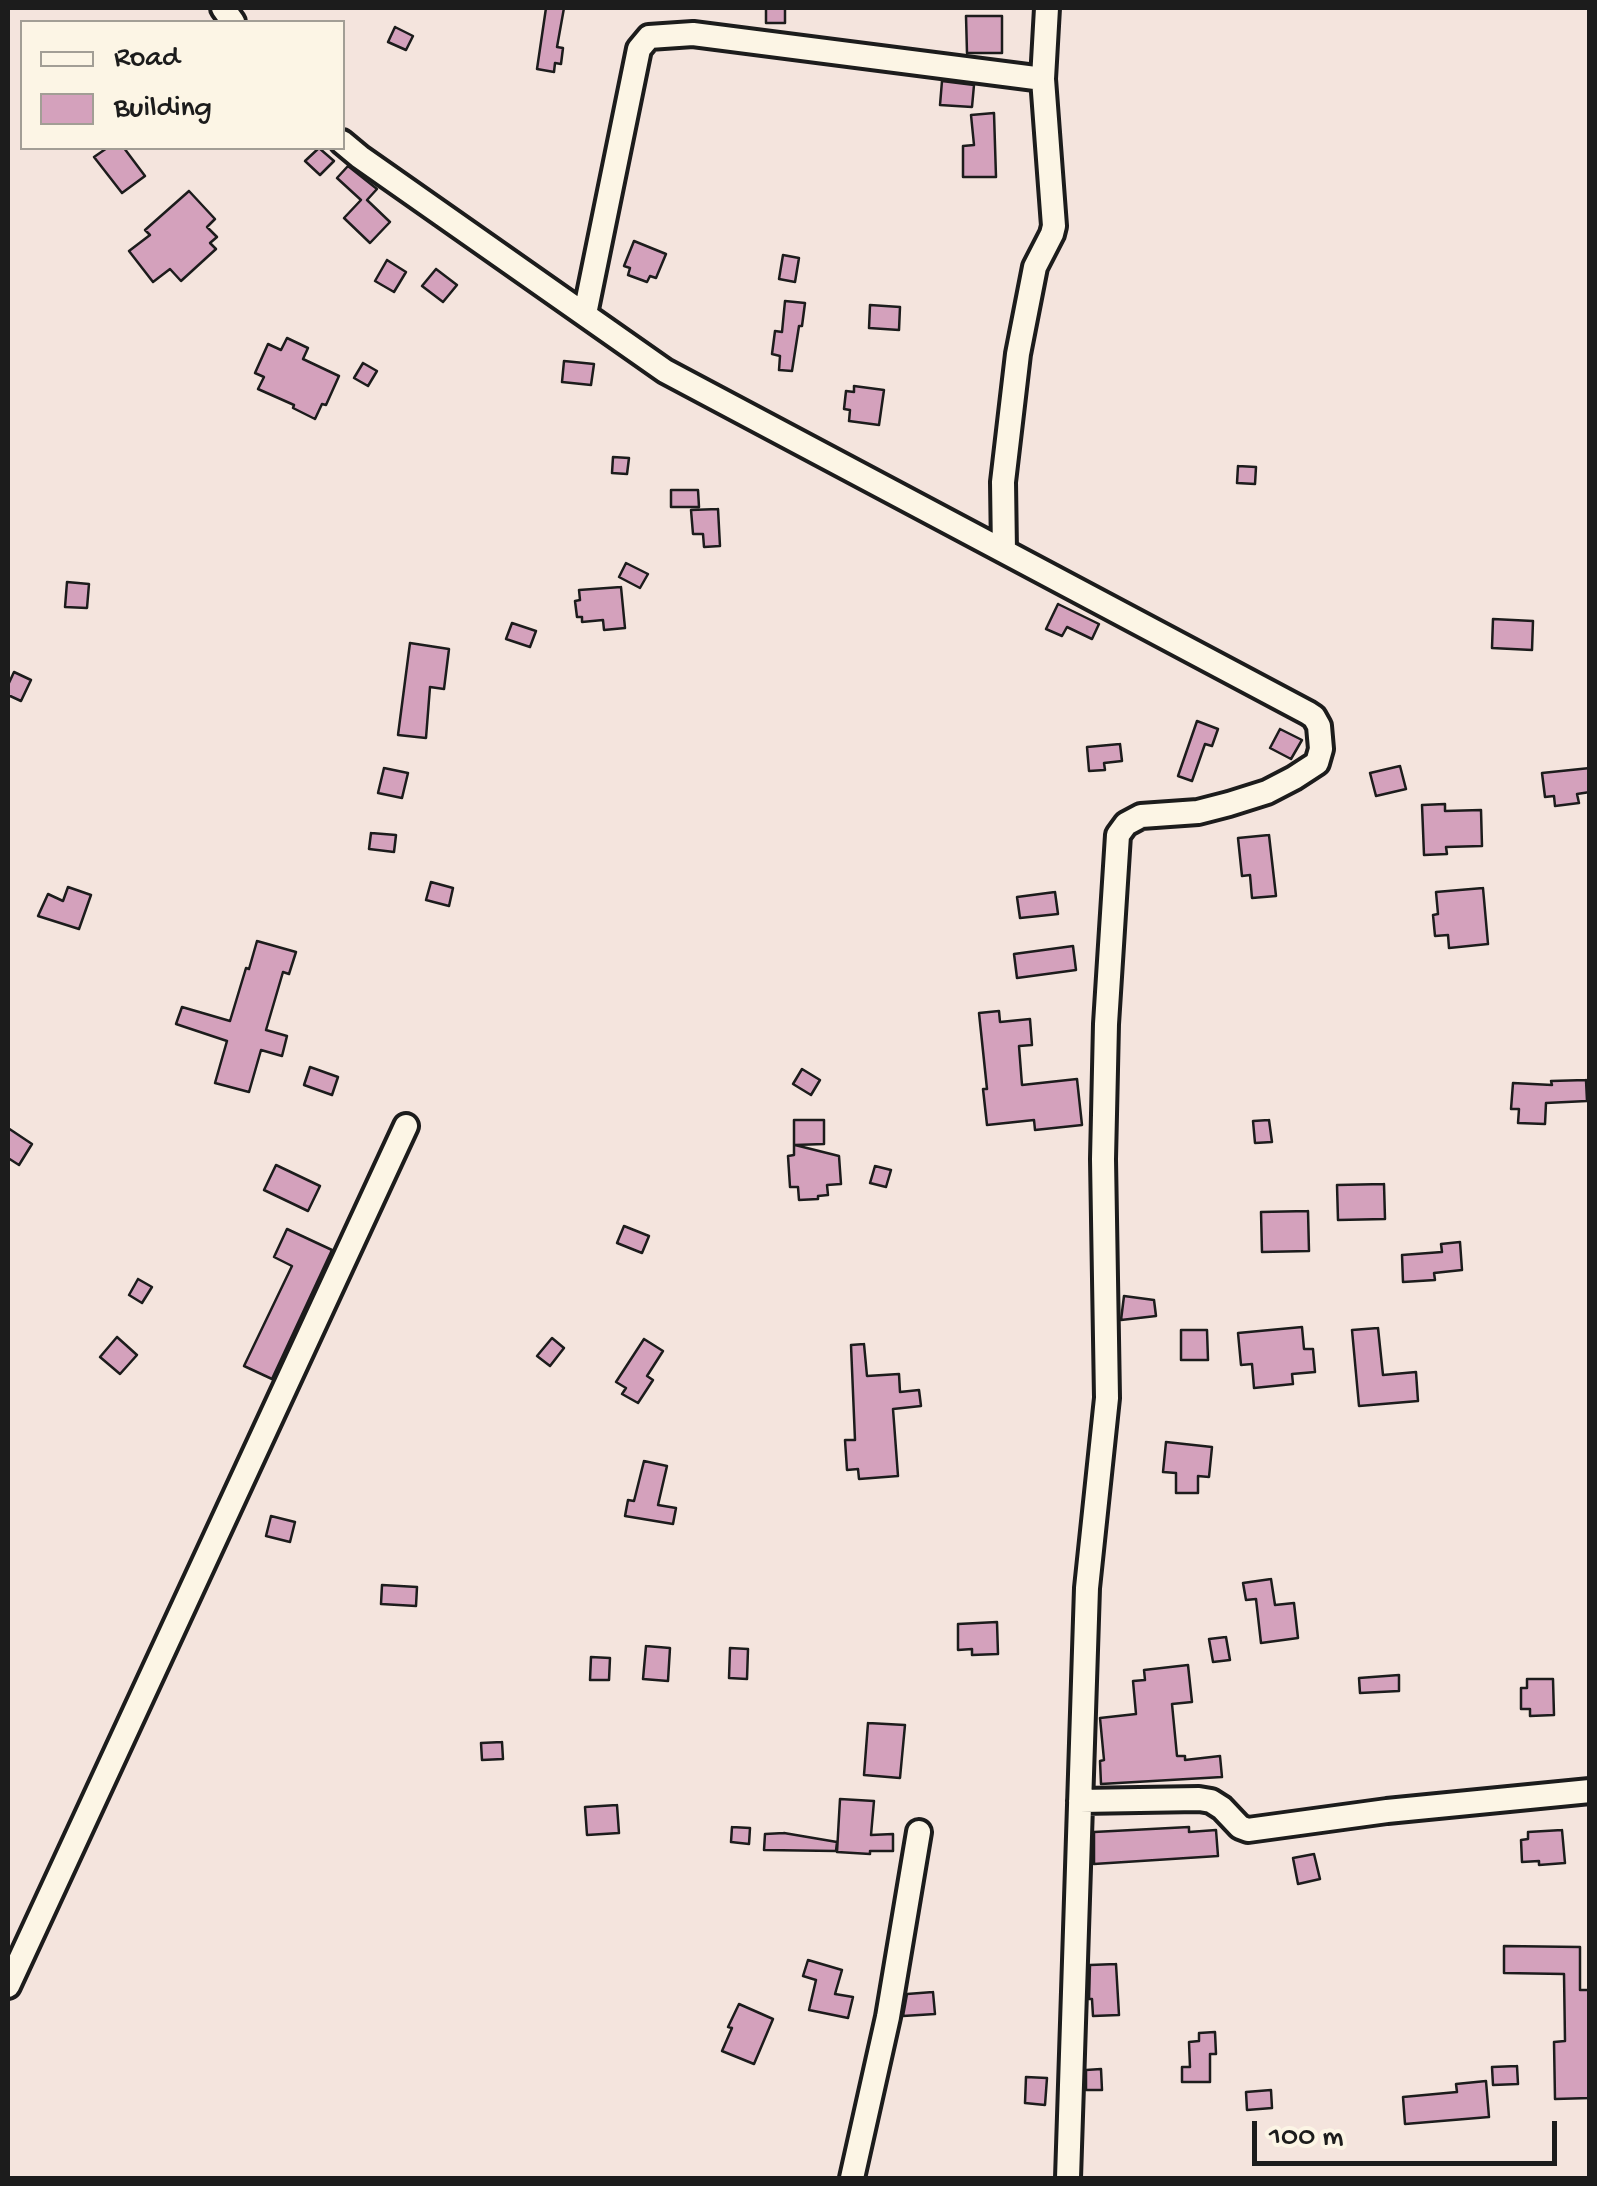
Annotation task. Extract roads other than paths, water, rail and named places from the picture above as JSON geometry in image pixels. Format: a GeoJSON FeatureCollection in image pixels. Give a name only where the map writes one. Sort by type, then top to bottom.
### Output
{"type":"FeatureCollection","features":[{"type":"Feature","properties":{"kind":"street"},"geometry":{"type":"LineString","coordinates":[[1004,552],[1004,482],[1018,354],[1035,267],[1054,226],[1043,79],[1047,8]]}},
{"type":"Feature","properties":{"kind":"street"},"geometry":{"type":"LineString","coordinates":[[585,314],[639,49],[649,38],[693,34],[1043,79]]}},
{"type":"Feature","properties":{"kind":"street"},"geometry":{"type":"LineString","coordinates":[[345,144],[665,372],[1314,717],[1321,738],[1317,763],[1267,792],[1198,812],[1141,816],[1126,824],[1118,835],[1106,1024],[1103,1159],[1107,1398],[1087,1588],[1068,2178]]}},
{"type":"Feature","properties":{"kind":"street"},"geometry":{"type":"LineString","coordinates":[[8,1986],[406,1126]]}},
{"type":"Feature","properties":{"kind":"street"},"geometry":{"type":"LineString","coordinates":[[1080,1801],[1212,1801],[1248,1830],[1387,1811],[1590,1791]]}},
{"type":"Feature","properties":{"kind":"street"},"geometry":{"type":"LineString","coordinates":[[852,2178],[888,2016],[919,1832]]}}]}
